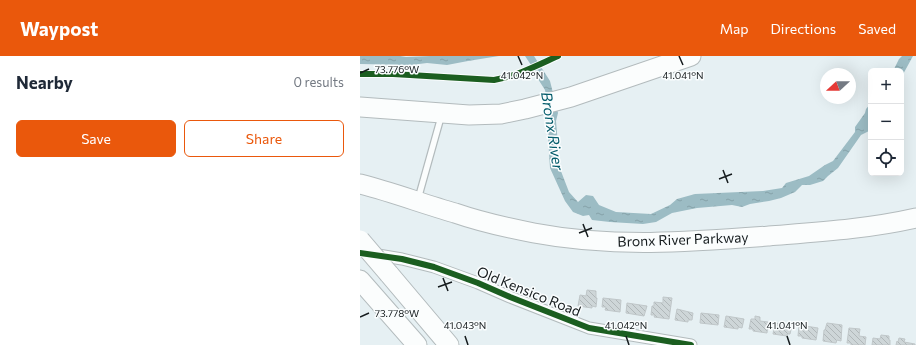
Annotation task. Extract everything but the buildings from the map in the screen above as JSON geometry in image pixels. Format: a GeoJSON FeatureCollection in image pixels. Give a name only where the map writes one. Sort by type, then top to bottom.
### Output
{"type":"FeatureCollection","features":[{"type":"Feature","properties":{"kind":"highway"},"geometry":{"type":"LineString","coordinates":[[360,107],[469,115],[493,114],[526,109],[571,97],[691,56]]}},
{"type":"Feature","properties":{"kind":"highway","name":"Bronx River Parkway"},"geometry":{"type":"LineString","coordinates":[[360,184],[482,221],[535,234],[579,240],[634,243],[685,242],[810,232],[882,224],[916,218]]}},
{"type":"Feature","properties":{"kind":"highway"},"geometry":{"type":"LineString","coordinates":[[360,240],[449,345]]}},
{"type":"Feature","properties":{"kind":"highway"},"geometry":{"type":"LineString","coordinates":[[360,280],[417,345]]}},
{"type":"Feature","properties":{"kind":"street","name":"Old Kensico Road"},"geometry":{"type":"LineString","coordinates":[[360,253],[402,259],[434,267],[478,283],[589,328],[662,343],[691,345]]}},
{"type":"Feature","properties":{"kind":"lane"},"geometry":{"type":"LineString","coordinates":[[417,201],[442,113]]}},
{"type":"Feature","properties":{"kind":"water"},"geometry":{"type":"Polygon","coordinates":[[[360,56],[499,56],[447,65],[427,63],[411,65],[360,64],[360,56]]]}},
{"type":"Feature","properties":{"kind":"water","name":"Bronx River"},"geometry":{"type":"Polygon","coordinates":[[[525,56],[534,56],[550,81],[558,113],[556,121],[558,144],[554,153],[569,192],[578,202],[586,195],[593,196],[599,205],[616,212],[651,214],[670,205],[677,199],[695,194],[763,191],[782,188],[786,183],[809,176],[833,161],[855,132],[855,127],[868,107],[868,132],[861,135],[838,168],[823,181],[810,185],[802,185],[795,192],[781,198],[742,207],[732,205],[697,208],[672,213],[656,222],[643,224],[592,220],[589,215],[583,216],[573,212],[565,201],[550,168],[548,137],[551,120],[545,90],[525,56]]]}},
{"type":"Feature","properties":{"kind":"water"},"geometry":{"type":"Polygon","coordinates":[[[902,56],[913,56],[904,72],[904,68],[894,68],[902,56]]]}},
{"type":"Feature","properties":{"kind":"cycle path"},"geometry":{"type":"LineString","coordinates":[[360,74],[393,74],[494,80],[519,73],[558,56]]}},
{"type":"Feature","properties":{"kind":"cycle path"},"geometry":{"type":"LineString","coordinates":[[360,253],[402,259],[434,267],[478,283],[589,328],[691,345]]}}]}
